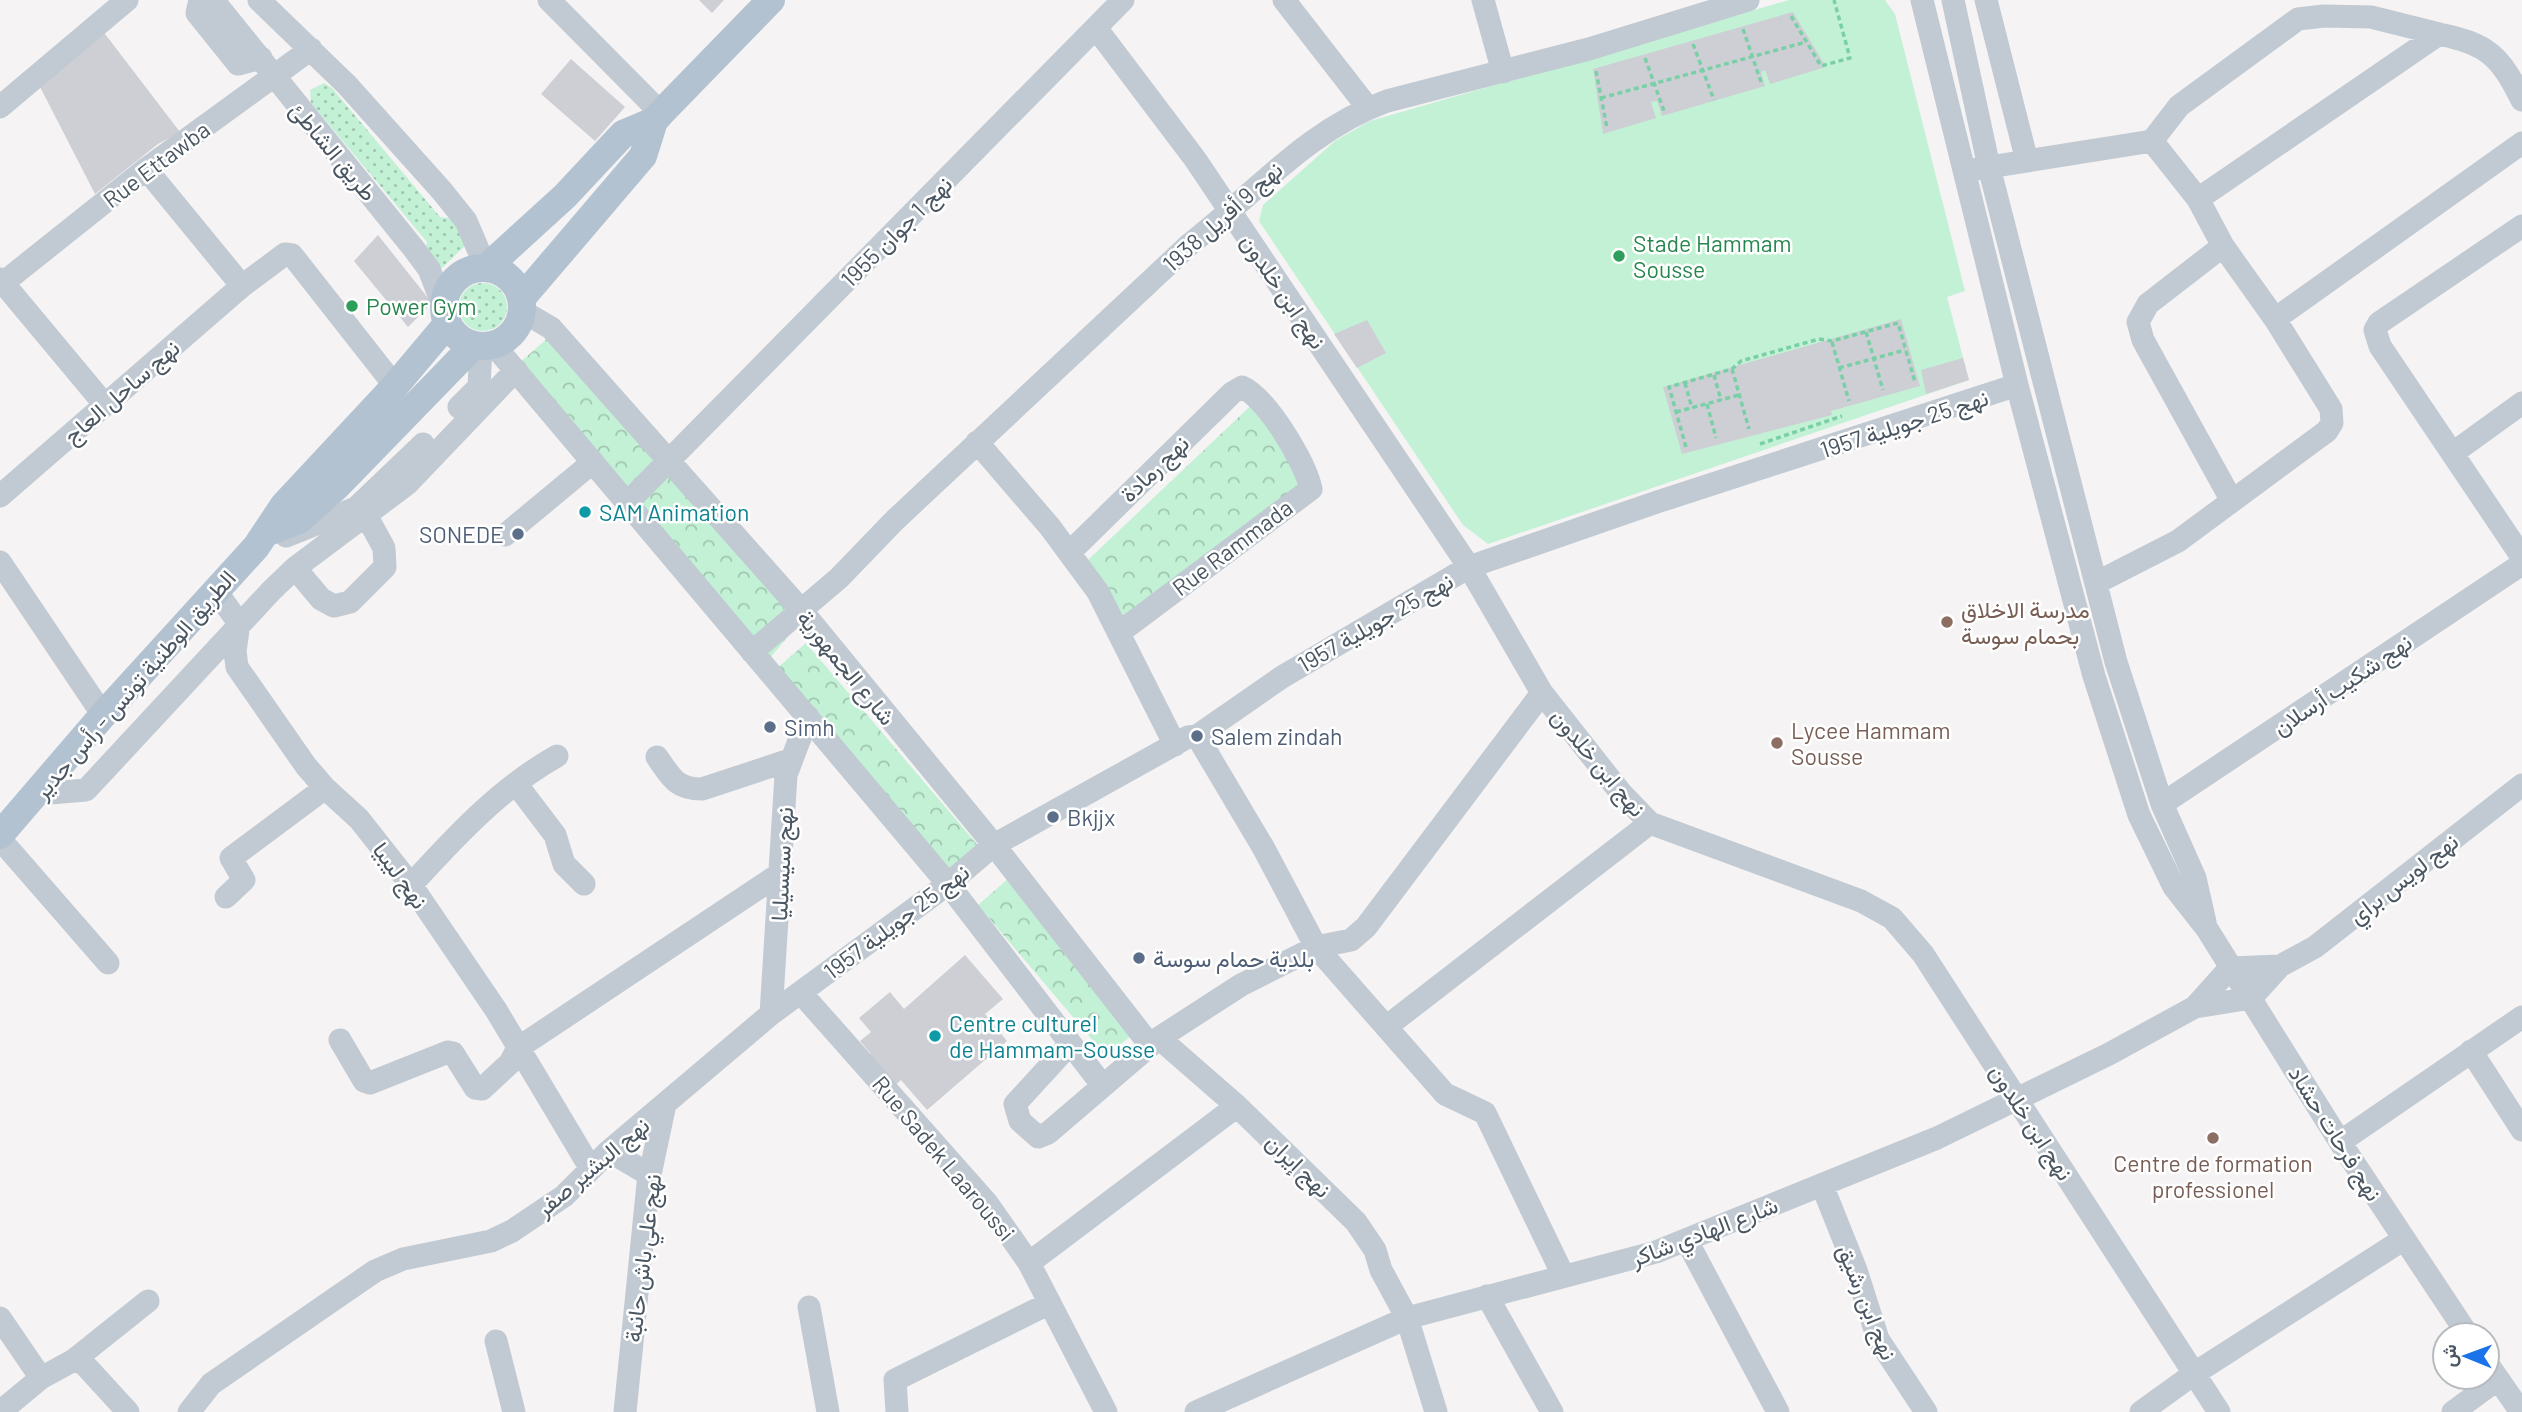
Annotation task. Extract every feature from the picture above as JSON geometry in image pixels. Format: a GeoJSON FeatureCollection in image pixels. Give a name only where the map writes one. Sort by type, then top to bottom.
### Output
{"type":"FeatureCollection","features":[{"type":"Feature","properties":{"kind":"main road"},"geometry":{"type":"LineString","coordinates":[[486,268],[565,196],[624,134],[658,117],[771,0]]}},
{"type":"Feature","properties":{"kind":"main road"},"geometry":{"type":"LineString","coordinates":[[521,305],[509,278],[486,268],[473,269],[452,283],[446,316],[454,333],[483,345],[512,332],[521,305],[643,156],[658,117]]}},
{"type":"Feature","properties":{"kind":"main road","name":"الطريق الوطنية تونس - رأس جدير"},"geometry":{"type":"LineString","coordinates":[[0,837],[103,715],[262,539],[284,505],[395,386],[446,316]]}},
{"type":"Feature","properties":{"kind":"main road","name":"الطريق الوطنية تونس - رأس جدير"},"geometry":{"type":"LineString","coordinates":[[262,539],[299,520],[483,345]]}},
{"type":"Feature","properties":{"kind":"street"},"geometry":{"type":"LineString","coordinates":[[0,107],[127,0]]}},
{"type":"Feature","properties":{"kind":"street"},"geometry":{"type":"LineString","coordinates":[[200,0],[197,13],[238,65],[261,58]]}},
{"type":"Feature","properties":{"kind":"street","name":"طريق الشاطئ"},"geometry":{"type":"LineString","coordinates":[[213,0],[429,269],[446,316]]}},
{"type":"Feature","properties":{"kind":"street"},"geometry":{"type":"LineString","coordinates":[[259,0],[311,49],[442,191],[466,221],[486,268]]}},
{"type":"Feature","properties":{"kind":"street"},"geometry":{"type":"LineString","coordinates":[[549,0],[658,117]]}},
{"type":"Feature","properties":{"kind":"street","name":"نهج 1 جوان 1955"},"geometry":{"type":"LineString","coordinates":[[627,503],[1124,0]]}},
{"type":"Feature","properties":{"kind":"street"},"geometry":{"type":"LineString","coordinates":[[1284,0],[1368,108]]}},
{"type":"Feature","properties":{"kind":"street"},"geometry":{"type":"LineString","coordinates":[[1483,0],[1503,72]]}},
{"type":"Feature","properties":{"kind":"street","name":"نهج 9 أفريل 1938"},"geometry":{"type":"LineString","coordinates":[[752,652],[802,611],[977,442],[1189,244],[1231,212],[1285,160],[1321,134],[1368,108],[1427,89],[1503,72],[1748,0]]}},
{"type":"Feature","properties":{"kind":"street"},"geometry":{"type":"LineString","coordinates":[[1922,0],[2017,385],[2094,676],[2139,815],[2174,887],[2207,929]]}},
{"type":"Feature","properties":{"kind":"street"},"geometry":{"type":"LineString","coordinates":[[1953,0],[1989,167],[2116,662],[2162,804],[2195,878],[2207,929]]}},
{"type":"Feature","properties":{"kind":"street"},"geometry":{"type":"LineString","coordinates":[[1986,0],[2027,161]]}},
{"type":"Feature","properties":{"kind":"street"},"geometry":{"type":"LineString","coordinates":[[1964,170],[2152,141],[2179,106],[2298,19],[2323,16],[2371,17],[2477,44],[2488,50],[2508,75],[2522,100]]}},
{"type":"Feature","properties":{"kind":"street","name":"نهج ابن خلدون"},"geometry":{"type":"LineString","coordinates":[[1096,28],[1231,212],[1469,567],[1542,692],[1621,793],[1650,823],[1861,901],[1892,918],[1923,954],[2219,1412]]}},
{"type":"Feature","properties":{"kind":"street"},"geometry":{"type":"LineString","coordinates":[[2198,199],[2440,34]]}},
{"type":"Feature","properties":{"kind":"street","name":"Rue Ettawba"},"geometry":{"type":"LineString","coordinates":[[2,281],[146,169],[311,49]]}},
{"type":"Feature","properties":{"kind":"street"},"geometry":{"type":"LineString","coordinates":[[2096,583],[2178,541],[2265,478],[2332,423],[2331,409],[2275,319],[2223,246],[2198,199],[2152,141]]}},
{"type":"Feature","properties":{"kind":"street"},"geometry":{"type":"LineString","coordinates":[[2275,319],[2522,143]]}},
{"type":"Feature","properties":{"kind":"street"},"geometry":{"type":"LineString","coordinates":[[146,169],[242,286]]}},
{"type":"Feature","properties":{"kind":"street"},"geometry":{"type":"LineString","coordinates":[[2522,226],[2379,323],[2375,330],[2380,346],[2522,557]]}},
{"type":"Feature","properties":{"kind":"street"},"geometry":{"type":"LineString","coordinates":[[2223,246],[2148,304],[2138,322],[2143,340],[2227,492]]}},
{"type":"Feature","properties":{"kind":"street","name":"نهج ساحل العاج"},"geometry":{"type":"LineString","coordinates":[[0,496],[242,286],[285,254],[292,255],[395,386]]}},
{"type":"Feature","properties":{"kind":"street"},"geometry":{"type":"LineString","coordinates":[[2,281],[105,405]]}},
{"type":"Feature","properties":{"kind":"street","name":"شارع الجمهورية"},"geometry":{"type":"LineString","coordinates":[[521,305],[551,328],[802,611],[1154,1041]]}},
{"type":"Feature","properties":{"kind":"street"},"geometry":{"type":"LineString","coordinates":[[483,345],[516,370],[948,884],[1102,1086]]}},
{"type":"Feature","properties":{"kind":"street"},"geometry":{"type":"LineString","coordinates":[[38,794],[86,790],[239,623],[295,568],[407,484],[516,370]]}},
{"type":"Feature","properties":{"kind":"street","name":"نهج 25 جويلية 1957"},"geometry":{"type":"LineString","coordinates":[[801,993],[948,884],[994,845],[1188,737],[1197,736],[1282,677],[1469,567],[1657,502],[2017,385]]}},
{"type":"Feature","properties":{"kind":"street","name":"نهج رمادة"},"geometry":{"type":"LineString","coordinates":[[1070,552],[1162,459],[1242,387]]}},
{"type":"Feature","properties":{"kind":"street","name":"Rue Rammada"},"geometry":{"type":"LineString","coordinates":[[1120,632],[1311,489],[1288,442],[1260,399],[1242,387]]}},
{"type":"Feature","properties":{"kind":"street"},"geometry":{"type":"LineString","coordinates":[[2453,453],[2522,403]]}},
{"type":"Feature","properties":{"kind":"street"},"geometry":{"type":"LineString","coordinates":[[977,442],[1070,552],[1098,592],[1175,745]]}},
{"type":"Feature","properties":{"kind":"street"},"geometry":{"type":"LineString","coordinates":[[505,535],[593,462]]}},
{"type":"Feature","properties":{"kind":"street"},"geometry":{"type":"LineString","coordinates":[[295,568],[321,599],[334,606],[350,602],[385,566],[384,548],[366,515]]}},
{"type":"Feature","properties":{"kind":"street"},"geometry":{"type":"LineString","coordinates":[[0,562],[103,715]]}},
{"type":"Feature","properties":{"kind":"street","name":"نهج شكيب أرسلان"},"geometry":{"type":"LineString","coordinates":[[2162,804],[2522,564]]}},
{"type":"Feature","properties":{"kind":"street"},"geometry":{"type":"LineString","coordinates":[[215,590],[239,623]]}},
{"type":"Feature","properties":{"kind":"street","name":"نهج ليبيا"},"geometry":{"type":"LineString","coordinates":[[239,623],[235,651],[237,667],[325,788],[359,819],[411,885],[518,1048],[591,1169]]}},
{"type":"Feature","properties":{"kind":"street"},"geometry":{"type":"LineString","coordinates":[[1070,1044],[1016,1104],[1015,1112],[1024,1127],[1042,1137],[1154,1041],[1241,985],[1316,947],[1350,940],[1366,927],[1542,692]]}},
{"type":"Feature","properties":{"kind":"street","name":"نهج سيسيليا"},"geometry":{"type":"LineString","coordinates":[[771,1014],[784,794],[790,760],[808,717]]}},
{"type":"Feature","properties":{"kind":"street"},"geometry":{"type":"LineString","coordinates":[[1197,736],[1264,848],[1316,947],[1445,1094],[1485,1112],[1563,1275]]}},
{"type":"Feature","properties":{"kind":"street"},"geometry":{"type":"LineString","coordinates":[[411,885],[464,827],[535,768],[557,755]]}},
{"type":"Feature","properties":{"kind":"street"},"geometry":{"type":"LineString","coordinates":[[657,757],[676,785],[687,789],[702,789],[790,760]]}},
{"type":"Feature","properties":{"kind":"street"},"geometry":{"type":"LineString","coordinates":[[517,785],[555,835],[564,864],[584,884]]}},
{"type":"Feature","properties":{"kind":"street","name":"نهج لويس براي"},"geometry":{"type":"LineString","coordinates":[[2280,965],[2315,947],[2522,785]]}},
{"type":"Feature","properties":{"kind":"street"},"geometry":{"type":"LineString","coordinates":[[226,897],[244,880],[231,858],[325,788]]}},
{"type":"Feature","properties":{"kind":"street"},"geometry":{"type":"LineString","coordinates":[[1386,1027],[1650,823]]}},
{"type":"Feature","properties":{"kind":"street"},"geometry":{"type":"LineString","coordinates":[[0,837],[108,962]]}},
{"type":"Feature","properties":{"kind":"street"},"geometry":{"type":"LineString","coordinates":[[340,1041],[364,1081],[370,1083],[448,1052],[453,1053],[475,1087],[482,1089],[510,1063],[518,1048],[781,873]]}},
{"type":"Feature","properties":{"kind":"street","name":"نهج فرحات حشاد"},"geometry":{"type":"LineString","coordinates":[[2207,929],[2340,1142],[2459,1321]]}},
{"type":"Feature","properties":{"kind":"street"},"geometry":{"type":"LineString","coordinates":[[2230,968],[2280,965]]}},
{"type":"Feature","properties":{"kind":"street"},"geometry":{"type":"LineString","coordinates":[[2252,998],[2280,965]]}},
{"type":"Feature","properties":{"kind":"street","name":"شارع الهادي شاكر"},"geometry":{"type":"LineString","coordinates":[[1196,1412],[1407,1318],[1563,1275],[1625,1262],[1687,1241],[1937,1138],[2016,1097],[2109,1054],[2195,1007],[2230,968]]}},
{"type":"Feature","properties":{"kind":"street","name":"نهج البشير صفر"},"geometry":{"type":"LineString","coordinates":[[190,1412],[211,1384],[375,1271],[402,1259],[502,1237],[564,1196],[609,1151],[771,1014],[801,993]]}},
{"type":"Feature","properties":{"kind":"street","name":"Rue Sadek Laaroussi"},"geometry":{"type":"LineString","coordinates":[[801,993],[965,1176],[1029,1263],[1106,1412]]}},
{"type":"Feature","properties":{"kind":"street","name":"شارع الهادي شاكر"},"geometry":{"type":"LineString","coordinates":[[2195,1007],[2252,998]]}},
{"type":"Feature","properties":{"kind":"street"},"geometry":{"type":"LineString","coordinates":[[2340,1142],[2522,1017]]}},
{"type":"Feature","properties":{"kind":"street","name":"نهج إيران"},"geometry":{"type":"LineString","coordinates":[[1154,1041],[1237,1106],[1356,1222],[1375,1250],[1381,1270],[1407,1318],[1436,1412]]}},
{"type":"Feature","properties":{"kind":"street"},"geometry":{"type":"LineString","coordinates":[[2471,1051],[2522,1130]]}},
{"type":"Feature","properties":{"kind":"street","name":"نهج علي باش حانبة"},"geometry":{"type":"LineString","coordinates":[[625,1412],[650,1175],[665,1104]]}},
{"type":"Feature","properties":{"kind":"street"},"geometry":{"type":"LineString","coordinates":[[1029,1263],[1237,1106]]}},
{"type":"Feature","properties":{"kind":"street"},"geometry":{"type":"LineString","coordinates":[[609,1151],[650,1175]]}},
{"type":"Feature","properties":{"kind":"street","name":"نهج ابن رشيق"},"geometry":{"type":"LineString","coordinates":[[1822,1185],[1856,1270],[1878,1339],[1926,1412]]}},
{"type":"Feature","properties":{"kind":"street"},"geometry":{"type":"LineString","coordinates":[[2141,1412],[2195,1373],[2404,1239]]}},
{"type":"Feature","properties":{"kind":"street"},"geometry":{"type":"LineString","coordinates":[[1687,1241],[1778,1412]]}},
{"type":"Feature","properties":{"kind":"street"},"geometry":{"type":"LineString","coordinates":[[1487,1296],[1552,1412]]}},
{"type":"Feature","properties":{"kind":"street"},"geometry":{"type":"LineString","coordinates":[[0,1412],[41,1378],[74,1360],[148,1301]]}},
{"type":"Feature","properties":{"kind":"street"},"geometry":{"type":"LineString","coordinates":[[897,1412],[895,1380],[1050,1303]]}},
{"type":"Feature","properties":{"kind":"street"},"geometry":{"type":"LineString","coordinates":[[809,1307],[828,1412]]}},
{"type":"Feature","properties":{"kind":"street"},"geometry":{"type":"LineString","coordinates":[[0,1318],[41,1378]]}},
{"type":"Feature","properties":{"kind":"street"},"geometry":{"type":"LineString","coordinates":[[496,1341],[514,1412]]}},
{"type":"Feature","properties":{"kind":"street"},"geometry":{"type":"LineString","coordinates":[[74,1360],[84,1364],[128,1412]]}},
{"type":"Feature","properties":{"kind":"street"},"geometry":{"type":"LineString","coordinates":[[2501,1384],[2521,1412]]}},
{"type":"Feature","properties":{"kind":"street"},"geometry":{"type":"LineString","coordinates":[[2453,1412],[2473,1391]]}},
{"type":"Feature","properties":{"kind":"path"},"geometry":{"type":"LineString","coordinates":[[1791,16],[1821,66],[1850,58],[1834,0]]}},
{"type":"Feature","properties":{"kind":"path"},"geometry":{"type":"LineString","coordinates":[[1743,29],[1762,85]]}},
{"type":"Feature","properties":{"kind":"path"},"geometry":{"type":"LineString","coordinates":[[1601,97],[1806,42]]}},
{"type":"Feature","properties":{"kind":"path"},"geometry":{"type":"LineString","coordinates":[[1693,44],[1714,100]]}},
{"type":"Feature","properties":{"kind":"path"},"geometry":{"type":"LineString","coordinates":[[1645,58],[1664,111]]}},
{"type":"Feature","properties":{"kind":"path"},"geometry":{"type":"LineString","coordinates":[[1597,71],[1607,128]]}},
{"type":"Feature","properties":{"kind":"path"},"geometry":{"type":"LineString","coordinates":[[1686,447],[1669,387],[1714,375],[1732,369],[1741,361],[1793,346],[1819,339],[1832,341],[1898,323],[1915,382]]}},
{"type":"Feature","properties":{"kind":"path"},"geometry":{"type":"LineString","coordinates":[[1866,332],[1883,390]]}},
{"type":"Feature","properties":{"kind":"path"},"geometry":{"type":"LineString","coordinates":[[1832,341],[1849,401]]}},
{"type":"Feature","properties":{"kind":"path"},"geometry":{"type":"LineString","coordinates":[[1839,368],[1905,349]]}},
{"type":"Feature","properties":{"kind":"path"},"geometry":{"type":"LineString","coordinates":[[1732,369],[1749,429]]}},
{"type":"Feature","properties":{"kind":"path"},"geometry":{"type":"LineString","coordinates":[[1714,375],[1721,400]]}},
{"type":"Feature","properties":{"kind":"path"},"geometry":{"type":"LineString","coordinates":[[1685,383],[1692,408]]}},
{"type":"Feature","properties":{"kind":"path"},"geometry":{"type":"LineString","coordinates":[[1676,412],[1739,395]]}},
{"type":"Feature","properties":{"kind":"path"},"geometry":{"type":"LineString","coordinates":[[1707,404],[1716,438]]}},
{"type":"Feature","properties":{"kind":"path"},"geometry":{"type":"LineString","coordinates":[[1760,444],[1842,416]]}},
{"type":"Feature","properties":{"kind":"green space","name":"Stade Hammam Sousse"},"geometry":{"type":"Polygon","coordinates":[[[1789,0],[1885,0],[1895,14],[1965,291],[1947,297],[1969,380],[1488,544],[1463,525],[1259,221],[1263,205],[1335,141],[1370,121],[1789,0]]]}},
{"type":"Feature","properties":{"kind":"green space"},"geometry":{"type":"Polygon","coordinates":[[[324,83],[332,88],[440,217],[455,219],[471,240],[441,269],[426,247],[427,242],[311,103],[310,90],[324,83]]]}},
{"type":"Feature","properties":{"kind":"green space"},"geometry":{"type":"Polygon","coordinates":[[[483,283],[500,290],[507,307],[500,324],[483,331],[466,324],[459,307],[466,290],[483,283]]]}},
{"type":"Feature","properties":{"kind":"green space"},"geometry":{"type":"Polygon","coordinates":[[[549,337],[657,461],[626,488],[518,364],[549,337]]]}},
{"type":"Feature","properties":{"kind":"green space"},"geometry":{"type":"Polygon","coordinates":[[[1262,395],[1314,476],[1120,623],[1088,560],[1262,395]]]}},
{"type":"Feature","properties":{"kind":"green space"},"geometry":{"type":"Polygon","coordinates":[[[668,475],[803,619],[757,673],[624,514],[668,475]]]}},
{"type":"Feature","properties":{"kind":"green space"},"geometry":{"type":"Polygon","coordinates":[[[806,643],[981,849],[948,874],[775,670],[806,643]]]}},
{"type":"Feature","properties":{"kind":"green space"},"geometry":{"type":"Polygon","coordinates":[[[1009,878],[1137,1031],[1106,1056],[978,905],[1009,878]]]}},
{"type":"Feature","properties":{"kind":"building"},"geometry":{"type":"Polygon","coordinates":[[[699,0],[724,0],[712,13],[699,0]]]}},
{"type":"Feature","properties":{"kind":"building"},"geometry":{"type":"Polygon","coordinates":[[[1793,12],[1826,67],[1770,84],[1765,70],[1761,72],[1765,86],[1662,116],[1657,101],[1651,102],[1656,118],[1603,134],[1593,69],[1793,12]]]}},
{"type":"Feature","properties":{"kind":"building"},"geometry":{"type":"Polygon","coordinates":[[[102,30],[180,132],[158,144],[95,194],[37,81],[102,30]]]}},
{"type":"Feature","properties":{"kind":"building"},"geometry":{"type":"Polygon","coordinates":[[[571,59],[625,107],[595,141],[541,94],[571,59]]]}},
{"type":"Feature","properties":{"kind":"building"},"geometry":{"type":"Polygon","coordinates":[[[378,235],[432,303],[408,327],[354,261],[378,235]]]}},
{"type":"Feature","properties":{"kind":"building"},"geometry":{"type":"Polygon","coordinates":[[[1901,319],[1920,386],[1831,411],[1832,415],[1682,454],[1663,387],[1901,319]]]}},
{"type":"Feature","properties":{"kind":"building"},"geometry":{"type":"Polygon","coordinates":[[[1367,320],[1386,353],[1357,368],[1334,334],[1367,320]]]}},
{"type":"Feature","properties":{"kind":"building"},"geometry":{"type":"Polygon","coordinates":[[[1963,358],[1969,380],[1926,394],[1921,370],[1963,358]]]}},
{"type":"Feature","properties":{"kind":"building","name":"Centre culturel de Hammam-Sousse"},"geometry":{"type":"Polygon","coordinates":[[[965,955],[1003,999],[985,1014],[1007,1041],[927,1110],[901,1080],[894,1086],[868,1056],[871,1054],[860,1041],[871,1032],[859,1018],[890,992],[904,1009],[965,955]]]}},
{"type":"Feature","properties":{"kind":"place","name":"Stade Hammam Sousse"},"geometry":{"type":"Point","coordinates":[1619,256]}},
{"type":"Feature","properties":{"kind":"place","name":"Power Gym"},"geometry":{"type":"Point","coordinates":[352,306]}},
{"type":"Feature","properties":{"kind":"place","name":"SAM Animation"},"geometry":{"type":"Point","coordinates":[585,512]}},
{"type":"Feature","properties":{"kind":"place","name":"SONEDE"},"geometry":{"type":"Point","coordinates":[518,534]}},
{"type":"Feature","properties":{"kind":"place","name":"مدرسة الاخلاق بحمام سوسة"},"geometry":{"type":"Point","coordinates":[1947,622]}},
{"type":"Feature","properties":{"kind":"place","name":"Simh"},"geometry":{"type":"Point","coordinates":[770,727]}},
{"type":"Feature","properties":{"kind":"place","name":"Salem zindah"},"geometry":{"type":"Point","coordinates":[1197,736]}},
{"type":"Feature","properties":{"kind":"place","name":"Lycee Hammam Sousse"},"geometry":{"type":"Point","coordinates":[1777,743]}},
{"type":"Feature","properties":{"kind":"place","name":"Bkjjx"},"geometry":{"type":"Point","coordinates":[1053,817]}},
{"type":"Feature","properties":{"kind":"place","name":"بلدية حمام سوسة"},"geometry":{"type":"Point","coordinates":[1139,958]}},
{"type":"Feature","properties":{"kind":"place","name":"Centre culturel de Hammam-Sousse"},"geometry":{"type":"Point","coordinates":[935,1036]}},
{"type":"Feature","properties":{"kind":"place","name":"Centre de formation professionel"},"geometry":{"type":"Point","coordinates":[2213,1138]}}]}
